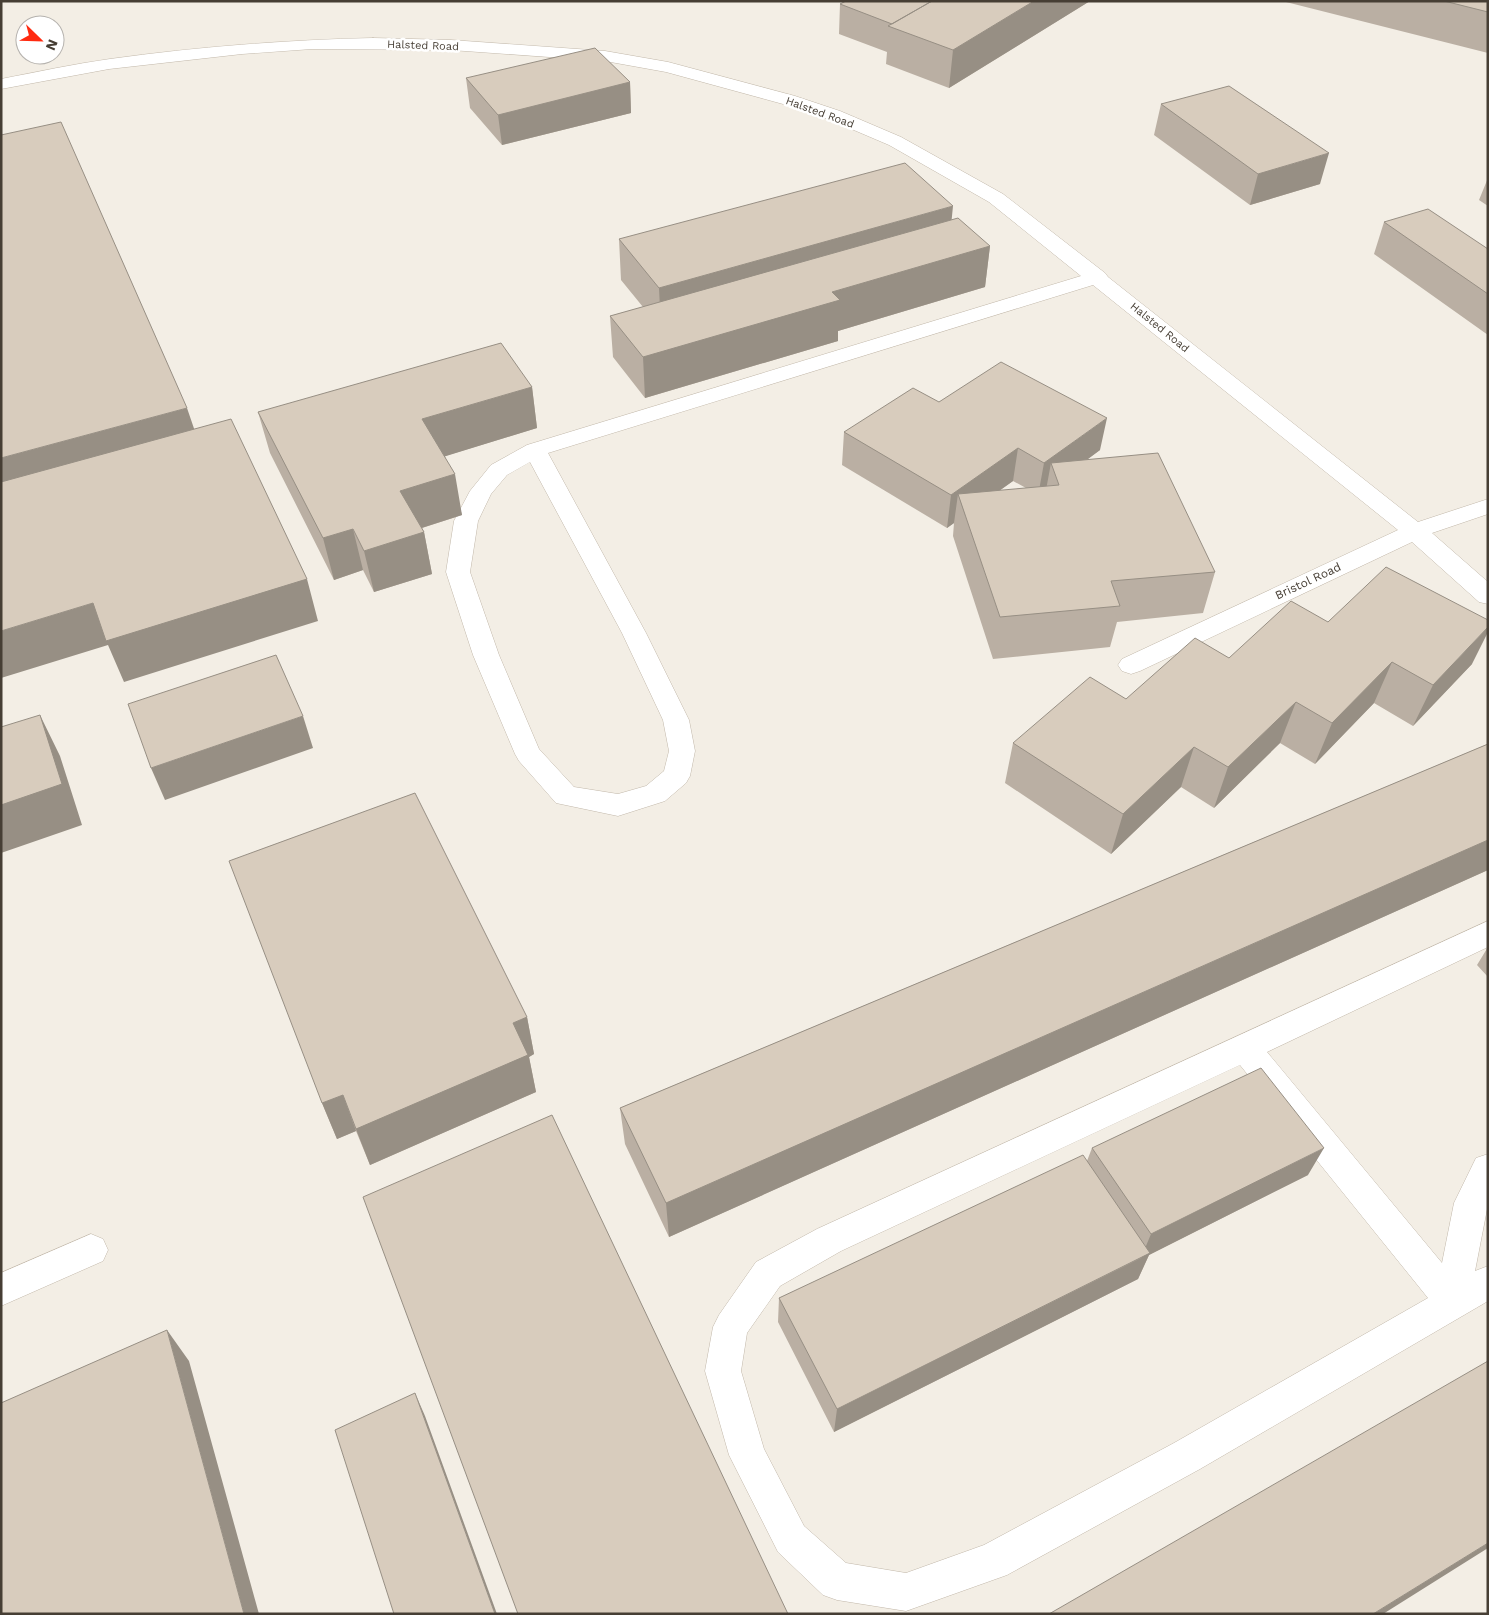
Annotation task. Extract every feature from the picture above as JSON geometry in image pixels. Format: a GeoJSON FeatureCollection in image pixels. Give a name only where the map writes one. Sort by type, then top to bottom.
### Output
{"type":"FeatureCollection","features":[{"type":"Feature","properties":{"kind":"lane","name":"Halsted Road"},"geometry":{"type":"LineString","coordinates":[[1,84],[108,64],[242,49],[312,44],[402,44],[537,50],[604,56],[659,65],[789,100],[834,115],[895,141],[996,198],[1098,277],[1415,531],[1488,596]]}},
{"type":"Feature","properties":{"kind":"lane"},"geometry":{"type":"LineString","coordinates":[[535,450],[634,633],[676,720],[682,751],[676,776],[655,794],[618,805],[566,796],[528,754],[486,655],[458,572],[466,521],[481,491],[499,470],[535,450],[1098,277]]}},
{"type":"Feature","properties":{"kind":"lane","name":"Bristol Road"},"geometry":{"type":"LineString","coordinates":[[1131,665],[1415,531],[1488,506]]}},
{"type":"Feature","properties":{"kind":"lane"},"geometry":{"type":"LineString","coordinates":[[1488,932],[1245,1048],[829,1240],[768,1274],[731,1326],[722,1372],[747,1454],[791,1539],[837,1582],[906,1592],[993,1561],[1187,1456],[1452,1301],[1488,1282]]}},
{"type":"Feature","properties":{"kind":"lane"},"geometry":{"type":"LineString","coordinates":[[1245,1048],[1452,1301]]}},
{"type":"Feature","properties":{"kind":"lane"},"geometry":{"type":"LineString","coordinates":[[1452,1301],[1471,1203],[1488,1169]]}},
{"type":"Feature","properties":{"kind":"lane"},"geometry":{"type":"LineString","coordinates":[[1,1290],[91,1250]]}},
{"type":"Feature","properties":{"kind":"building"},"geometry":{"type":"Polygon","coordinates":[[[846,1],[932,1],[892,24],[840,4],[846,1]]]}},
{"type":"Feature","properties":{"kind":"building"},"geometry":{"type":"Polygon","coordinates":[[[932,1],[1034,1],[953,50],[888,26],[932,1]]]}},
{"type":"Feature","properties":{"kind":"building"},"geometry":{"type":"Polygon","coordinates":[[[1444,1],[1488,1],[1488,12],[1444,1]]]}},
{"type":"Feature","properties":{"kind":"building"},"geometry":{"type":"Polygon","coordinates":[[[595,48],[630,82],[498,115],[466,78],[595,48]]]}},
{"type":"Feature","properties":{"kind":"building"},"geometry":{"type":"Polygon","coordinates":[[[1229,86],[1329,153],[1258,174],[1161,104],[1229,86]]]}},
{"type":"Feature","properties":{"kind":"building"},"geometry":{"type":"Polygon","coordinates":[[[61,122],[187,408],[1,458],[1,135],[61,122]]]}},
{"type":"Feature","properties":{"kind":"building"},"geometry":{"type":"Polygon","coordinates":[[[905,163],[953,206],[659,288],[619,239],[905,163]]]}},
{"type":"Feature","properties":{"kind":"building"},"geometry":{"type":"Polygon","coordinates":[[[1428,209],[1488,249],[1488,294],[1384,222],[1428,209]]]}},
{"type":"Feature","properties":{"kind":"building"},"geometry":{"type":"Polygon","coordinates":[[[958,218],[990,246],[832,292],[840,300],[643,357],[610,316],[958,218]]]}},
{"type":"Feature","properties":{"kind":"building"},"geometry":{"type":"Polygon","coordinates":[[[501,343],[532,387],[422,419],[455,474],[400,491],[424,532],[364,551],[353,529],[323,538],[258,412],[501,343]]]}},
{"type":"Feature","properties":{"kind":"building"},"geometry":{"type":"Polygon","coordinates":[[[1001,362],[1107,418],[1044,463],[1018,448],[951,495],[844,432],[913,388],[939,402],[1001,362]]]}},
{"type":"Feature","properties":{"kind":"building"},"geometry":{"type":"Polygon","coordinates":[[[231,419],[307,579],[106,641],[93,603],[1,631],[1,482],[231,419]]]}},
{"type":"Feature","properties":{"kind":"building"},"geometry":{"type":"Polygon","coordinates":[[[1158,453],[1215,572],[1111,581],[1120,606],[1000,617],[958,494],[1059,485],[1051,463],[1158,453]]]}},
{"type":"Feature","properties":{"kind":"building"},"geometry":{"type":"Polygon","coordinates":[[[1386,567],[1488,620],[1488,627],[1433,685],[1392,662],[1332,723],[1296,702],[1228,767],[1194,747],[1123,814],[1013,743],[1090,677],[1126,699],[1195,638],[1229,658],[1291,601],[1328,622],[1386,567]]]}},
{"type":"Feature","properties":{"kind":"building"},"geometry":{"type":"Polygon","coordinates":[[[276,655],[303,716],[151,768],[128,704],[276,655]]]}},
{"type":"Feature","properties":{"kind":"building"},"geometry":{"type":"Polygon","coordinates":[[[40,715],[62,784],[1,805],[1,727],[40,715]]]}},
{"type":"Feature","properties":{"kind":"building"},"geometry":{"type":"Polygon","coordinates":[[[1488,744],[1488,840],[666,1203],[620,1108],[1488,744]]]}},
{"type":"Feature","properties":{"kind":"building"},"geometry":{"type":"Polygon","coordinates":[[[415,793],[527,1017],[513,1023],[528,1055],[356,1129],[343,1095],[322,1103],[229,861],[415,793]]]}},
{"type":"Feature","properties":{"kind":"building"},"geometry":{"type":"Polygon","coordinates":[[[1261,1068],[1324,1148],[1151,1234],[1092,1148],[1261,1068]]]}},
{"type":"Feature","properties":{"kind":"building"},"geometry":{"type":"Polygon","coordinates":[[[552,1115],[788,1614],[518,1614],[363,1197],[552,1115]]]}},
{"type":"Feature","properties":{"kind":"building"},"geometry":{"type":"Polygon","coordinates":[[[1083,1155],[1150,1253],[837,1409],[779,1298],[1083,1155]]]}},
{"type":"Feature","properties":{"kind":"building"},"geometry":{"type":"Polygon","coordinates":[[[167,1330],[244,1614],[1,1614],[1,1403],[167,1330]]]}},
{"type":"Feature","properties":{"kind":"building"},"geometry":{"type":"Polygon","coordinates":[[[1488,1361],[1488,1543],[1373,1614],[1049,1614],[1488,1361]]]}},
{"type":"Feature","properties":{"kind":"building"},"geometry":{"type":"Polygon","coordinates":[[[415,1393],[495,1614],[394,1614],[335,1430],[415,1393]]]}}]}
